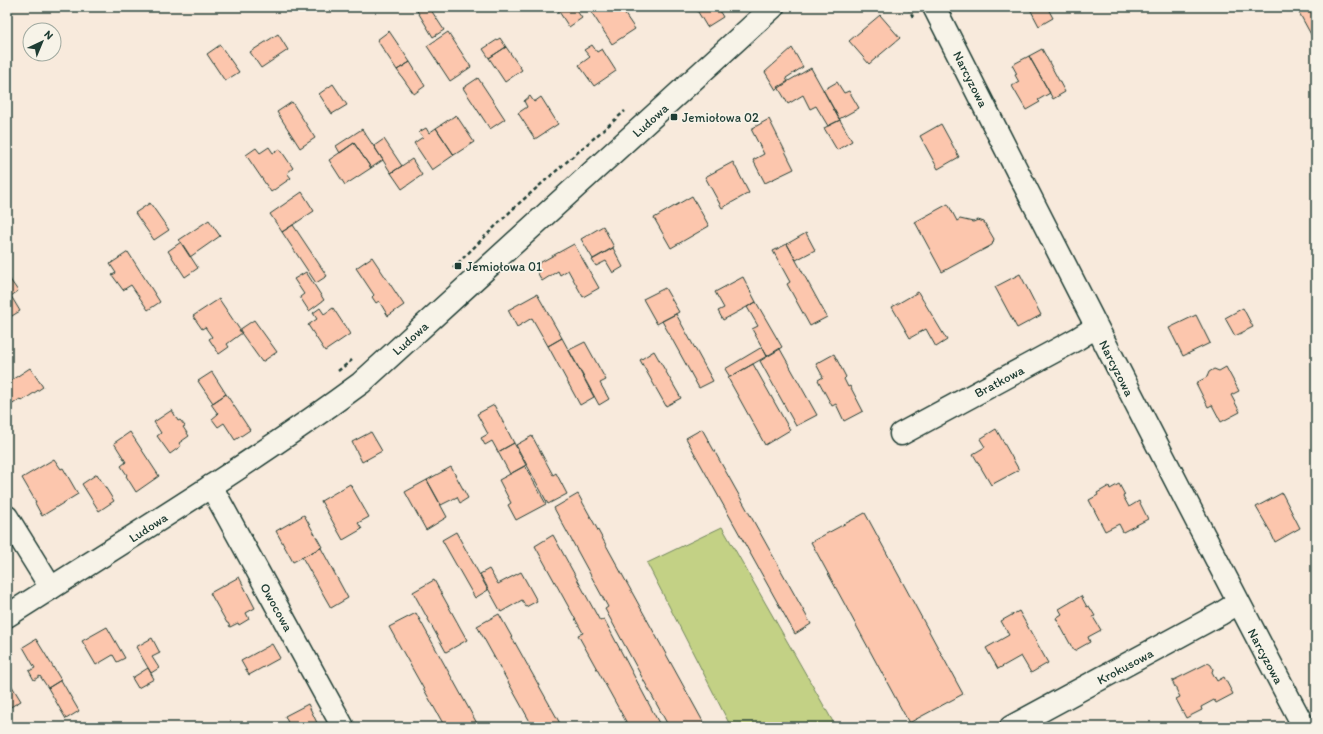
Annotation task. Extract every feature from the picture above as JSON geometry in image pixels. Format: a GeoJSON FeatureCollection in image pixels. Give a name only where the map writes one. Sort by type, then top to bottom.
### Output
{"type":"FeatureCollection","features":[{"type":"Feature","properties":{"kind":"street","name":"Ludowa"},"geometry":{"type":"LineString","coordinates":[[7,616],[211,486],[332,404],[360,383],[472,283],[773,7]]}},
{"type":"Feature","properties":{"kind":"street","name":"Narcyzowa"},"geometry":{"type":"LineString","coordinates":[[934,7],[1096,327],[1238,603],[1304,727]]}},
{"type":"Feature","properties":{"kind":"street","name":"Bratkowa"},"geometry":{"type":"LineString","coordinates":[[901,434],[1077,339],[1096,327]]}},
{"type":"Feature","properties":{"kind":"street","name":"Owocowa"},"geometry":{"type":"LineString","coordinates":[[211,486],[343,727]]}},
{"type":"Feature","properties":{"kind":"street"},"geometry":{"type":"LineString","coordinates":[[7,517],[51,588]]}},
{"type":"Feature","properties":{"kind":"street","name":"Krokusowa"},"geometry":{"type":"LineString","coordinates":[[1011,727],[1238,603]]}},
{"type":"Feature","properties":{"kind":"path"},"geometry":{"type":"LineString","coordinates":[[450,271],[516,206],[630,106]]}},
{"type":"Feature","properties":{"kind":"path"},"geometry":{"type":"LineString","coordinates":[[336,373],[357,356]]}},
{"type":"Feature","properties":{"kind":"green space"},"geometry":{"type":"Polygon","coordinates":[[[722,527],[836,727],[731,727],[647,563],[722,527]]]}},
{"type":"Feature","properties":{"kind":"building"},"geometry":{"type":"Polygon","coordinates":[[[420,7],[429,7],[444,30],[433,37],[416,9],[420,7]]]}},
{"type":"Feature","properties":{"kind":"building"},"geometry":{"type":"Polygon","coordinates":[[[556,7],[574,7],[582,18],[569,27],[556,7]]]}},
{"type":"Feature","properties":{"kind":"building"},"geometry":{"type":"Polygon","coordinates":[[[588,7],[620,7],[635,29],[612,44],[588,7]]]}},
{"type":"Feature","properties":{"kind":"building"},"geometry":{"type":"Polygon","coordinates":[[[695,7],[717,7],[723,17],[707,27],[695,7]]]}},
{"type":"Feature","properties":{"kind":"building"},"geometry":{"type":"Polygon","coordinates":[[[1029,7],[1047,7],[1053,18],[1039,26],[1029,7]]]}},
{"type":"Feature","properties":{"kind":"building"},"geometry":{"type":"Polygon","coordinates":[[[1296,7],[1316,7],[1316,39],[1314,40],[1296,7]]]}},
{"type":"Feature","properties":{"kind":"building"},"geometry":{"type":"Polygon","coordinates":[[[880,15],[900,38],[869,64],[849,41],[880,15]]]}},
{"type":"Feature","properties":{"kind":"building"},"geometry":{"type":"Polygon","coordinates":[[[389,31],[410,62],[397,70],[377,40],[389,31]]]}},
{"type":"Feature","properties":{"kind":"building"},"geometry":{"type":"Polygon","coordinates":[[[448,32],[471,67],[450,81],[427,46],[448,32]]]}},
{"type":"Feature","properties":{"kind":"building"},"geometry":{"type":"Polygon","coordinates":[[[278,34],[288,50],[261,68],[250,52],[278,34]]]}},
{"type":"Feature","properties":{"kind":"building"},"geometry":{"type":"Polygon","coordinates":[[[500,38],[506,47],[489,58],[483,49],[500,38]]]}},
{"type":"Feature","properties":{"kind":"building"},"geometry":{"type":"Polygon","coordinates":[[[220,45],[239,72],[225,81],[207,54],[220,45]]]}},
{"type":"Feature","properties":{"kind":"building"},"geometry":{"type":"Polygon","coordinates":[[[592,45],[597,52],[602,49],[616,71],[594,86],[579,65],[590,57],[584,50],[592,45]]]}},
{"type":"Feature","properties":{"kind":"building"},"geometry":{"type":"Polygon","coordinates":[[[506,47],[522,70],[505,82],[489,58],[506,47]]]}},
{"type":"Feature","properties":{"kind":"building"},"geometry":{"type":"Polygon","coordinates":[[[792,48],[803,67],[786,78],[788,82],[776,90],[765,72],[792,48]]]}},
{"type":"Feature","properties":{"kind":"building"},"geometry":{"type":"Polygon","coordinates":[[[1042,49],[1065,92],[1053,99],[1029,56],[1042,49]]]}},
{"type":"Feature","properties":{"kind":"building"},"geometry":{"type":"Polygon","coordinates":[[[1029,56],[1050,93],[1038,100],[1040,102],[1026,110],[1012,86],[1019,82],[1012,65],[1029,56]]]}},
{"type":"Feature","properties":{"kind":"building"},"geometry":{"type":"Polygon","coordinates":[[[410,62],[425,86],[414,94],[397,70],[410,62]]]}},
{"type":"Feature","properties":{"kind":"building"},"geometry":{"type":"Polygon","coordinates":[[[811,68],[840,120],[828,126],[816,106],[810,109],[803,95],[788,104],[778,87],[811,68]]]}},
{"type":"Feature","properties":{"kind":"building"},"geometry":{"type":"Polygon","coordinates":[[[478,78],[505,119],[490,129],[463,88],[478,78]]]}},
{"type":"Feature","properties":{"kind":"building"},"geometry":{"type":"Polygon","coordinates":[[[837,82],[844,93],[849,91],[859,108],[839,119],[823,90],[837,82]]]}},
{"type":"Feature","properties":{"kind":"building"},"geometry":{"type":"Polygon","coordinates":[[[333,84],[347,105],[332,114],[319,94],[333,84]]]}},
{"type":"Feature","properties":{"kind":"building"},"geometry":{"type":"Polygon","coordinates":[[[530,96],[534,102],[541,97],[558,124],[535,139],[518,113],[527,107],[524,101],[530,96]]]}},
{"type":"Feature","properties":{"kind":"building"},"geometry":{"type":"Polygon","coordinates":[[[292,102],[315,138],[300,148],[277,112],[292,102]]]}},
{"type":"Feature","properties":{"kind":"building"},"geometry":{"type":"Polygon","coordinates":[[[456,115],[474,142],[454,155],[436,128],[456,115]]]}},
{"type":"Feature","properties":{"kind":"building"},"geometry":{"type":"Polygon","coordinates":[[[769,119],[794,169],[765,183],[753,160],[764,154],[751,129],[769,119]]]}},
{"type":"Feature","properties":{"kind":"building"},"geometry":{"type":"Polygon","coordinates":[[[840,120],[852,141],[837,150],[824,128],[840,120]]]}},
{"type":"Feature","properties":{"kind":"building"},"geometry":{"type":"Polygon","coordinates":[[[941,124],[959,157],[938,169],[920,136],[941,124]]]}},
{"type":"Feature","properties":{"kind":"building"},"geometry":{"type":"Polygon","coordinates":[[[426,128],[429,133],[436,128],[454,155],[432,170],[414,143],[423,137],[419,132],[426,128]]]}},
{"type":"Feature","properties":{"kind":"building"},"geometry":{"type":"Polygon","coordinates":[[[362,129],[383,160],[371,168],[354,143],[340,153],[336,146],[362,129]]]}},
{"type":"Feature","properties":{"kind":"building"},"geometry":{"type":"Polygon","coordinates":[[[384,139],[402,166],[391,173],[374,146],[384,139]]]}},
{"type":"Feature","properties":{"kind":"building"},"geometry":{"type":"Polygon","coordinates":[[[354,143],[371,168],[345,185],[329,160],[354,143]]]}},
{"type":"Feature","properties":{"kind":"building"},"geometry":{"type":"Polygon","coordinates":[[[269,147],[273,153],[280,149],[293,168],[287,173],[291,178],[271,192],[246,155],[256,148],[260,153],[269,147]]]}},
{"type":"Feature","properties":{"kind":"building"},"geometry":{"type":"Polygon","coordinates":[[[412,159],[422,175],[402,189],[391,173],[412,159]]]}},
{"type":"Feature","properties":{"kind":"building"},"geometry":{"type":"Polygon","coordinates":[[[733,162],[749,193],[722,208],[705,177],[733,162]]]}},
{"type":"Feature","properties":{"kind":"building"},"geometry":{"type":"Polygon","coordinates":[[[302,192],[314,211],[282,232],[270,214],[302,192]]]}},
{"type":"Feature","properties":{"kind":"building"},"geometry":{"type":"Polygon","coordinates":[[[692,196],[709,226],[671,248],[654,218],[692,196]]]}},
{"type":"Feature","properties":{"kind":"building"},"geometry":{"type":"Polygon","coordinates":[[[150,203],[169,230],[154,240],[135,213],[150,203]]]}},
{"type":"Feature","properties":{"kind":"building"},"geometry":{"type":"Polygon","coordinates":[[[948,204],[957,221],[960,219],[973,222],[978,220],[984,222],[994,239],[992,245],[942,272],[915,222],[948,204]]]}},
{"type":"Feature","properties":{"kind":"building"},"geometry":{"type":"Polygon","coordinates":[[[209,220],[220,236],[190,257],[179,240],[209,220]]]}},
{"type":"Feature","properties":{"kind":"building"},"geometry":{"type":"Polygon","coordinates":[[[293,225],[327,276],[316,283],[282,232],[293,225]]]}},
{"type":"Feature","properties":{"kind":"building"},"geometry":{"type":"Polygon","coordinates":[[[603,226],[614,247],[593,259],[581,239],[603,226]]]}},
{"type":"Feature","properties":{"kind":"building"},"geometry":{"type":"Polygon","coordinates":[[[806,233],[815,250],[796,260],[787,244],[806,233]]]}},
{"type":"Feature","properties":{"kind":"building"},"geometry":{"type":"Polygon","coordinates":[[[181,242],[198,268],[185,277],[168,251],[181,242]]]}},
{"type":"Feature","properties":{"kind":"building"},"geometry":{"type":"Polygon","coordinates":[[[574,244],[599,288],[583,297],[568,270],[560,275],[558,271],[542,281],[534,266],[574,244]]]}},
{"type":"Feature","properties":{"kind":"building"},"geometry":{"type":"Polygon","coordinates":[[[787,244],[827,317],[810,326],[787,284],[790,282],[773,251],[787,244]]]}},
{"type":"Feature","properties":{"kind":"building"},"geometry":{"type":"Polygon","coordinates":[[[613,248],[623,267],[613,273],[606,261],[596,266],[592,260],[613,248]]]}},
{"type":"Feature","properties":{"kind":"building"},"geometry":{"type":"Polygon","coordinates":[[[128,252],[160,302],[148,310],[131,285],[123,290],[112,275],[116,273],[110,264],[128,252]]]}},
{"type":"Feature","properties":{"kind":"building"},"geometry":{"type":"Polygon","coordinates":[[[372,257],[404,305],[388,316],[379,301],[376,303],[372,297],[374,295],[356,268],[372,257]]]}},
{"type":"Feature","properties":{"kind":"building"},"geometry":{"type":"Polygon","coordinates":[[[306,272],[324,300],[309,311],[300,297],[304,294],[294,279],[306,272]]]}},
{"type":"Feature","properties":{"kind":"building"},"geometry":{"type":"Polygon","coordinates":[[[1020,274],[1041,315],[1017,328],[995,287],[1020,274]]]}},
{"type":"Feature","properties":{"kind":"building"},"geometry":{"type":"Polygon","coordinates":[[[743,277],[756,302],[723,320],[718,311],[724,308],[715,292],[743,277]]]}},
{"type":"Feature","properties":{"kind":"building"},"geometry":{"type":"Polygon","coordinates":[[[9,278],[18,291],[7,299],[7,279],[9,278]]]}},
{"type":"Feature","properties":{"kind":"building"},"geometry":{"type":"Polygon","coordinates":[[[665,288],[679,312],[657,324],[643,299],[665,288]]]}},
{"type":"Feature","properties":{"kind":"building"},"geometry":{"type":"Polygon","coordinates":[[[918,292],[947,340],[936,347],[926,329],[910,338],[892,307],[918,292]]]}},
{"type":"Feature","properties":{"kind":"building"},"geometry":{"type":"Polygon","coordinates":[[[537,294],[562,338],[548,346],[532,318],[517,327],[508,310],[537,294]]]}},
{"type":"Feature","properties":{"kind":"building"},"geometry":{"type":"Polygon","coordinates":[[[11,296],[20,311],[7,319],[7,299],[11,296]]]}},
{"type":"Feature","properties":{"kind":"building"},"geometry":{"type":"Polygon","coordinates":[[[219,299],[242,333],[227,344],[229,347],[219,354],[209,339],[212,337],[205,327],[202,329],[193,316],[219,299]]]}},
{"type":"Feature","properties":{"kind":"building"},"geometry":{"type":"Polygon","coordinates":[[[756,302],[782,347],[767,356],[752,329],[758,326],[747,307],[756,302]]]}},
{"type":"Feature","properties":{"kind":"building"},"geometry":{"type":"Polygon","coordinates":[[[320,308],[324,314],[333,308],[350,334],[325,351],[308,325],[317,319],[313,313],[320,308]]]}},
{"type":"Feature","properties":{"kind":"building"},"geometry":{"type":"Polygon","coordinates":[[[1243,308],[1253,327],[1235,336],[1225,318],[1243,308]]]}},
{"type":"Feature","properties":{"kind":"building"},"geometry":{"type":"Polygon","coordinates":[[[676,314],[713,381],[699,388],[662,321],[676,314]]]}},
{"type":"Feature","properties":{"kind":"building"},"geometry":{"type":"Polygon","coordinates":[[[1196,315],[1210,343],[1183,356],[1169,328],[1196,315]]]}},
{"type":"Feature","properties":{"kind":"building"},"geometry":{"type":"Polygon","coordinates":[[[254,320],[277,352],[262,362],[239,330],[254,320]]]}},
{"type":"Feature","properties":{"kind":"building"},"geometry":{"type":"Polygon","coordinates":[[[562,338],[594,397],[580,405],[548,346],[562,338]]]}},
{"type":"Feature","properties":{"kind":"building"},"geometry":{"type":"Polygon","coordinates":[[[585,342],[606,380],[600,383],[609,399],[599,405],[569,350],[585,342]]]}},
{"type":"Feature","properties":{"kind":"building"},"geometry":{"type":"Polygon","coordinates":[[[762,347],[767,356],[730,377],[725,369],[762,347]]]}},
{"type":"Feature","properties":{"kind":"building"},"geometry":{"type":"Polygon","coordinates":[[[780,349],[817,415],[796,426],[760,361],[780,349]]]}},
{"type":"Feature","properties":{"kind":"building"},"geometry":{"type":"Polygon","coordinates":[[[654,351],[681,398],[666,406],[640,360],[654,351]]]}},
{"type":"Feature","properties":{"kind":"building"},"geometry":{"type":"Polygon","coordinates":[[[834,354],[846,377],[844,379],[848,387],[850,386],[863,411],[844,421],[836,404],[832,406],[818,380],[823,377],[816,364],[834,354]]]}},
{"type":"Feature","properties":{"kind":"building"},"geometry":{"type":"Polygon","coordinates":[[[753,364],[790,430],[765,445],[728,378],[753,364]]]}},
{"type":"Feature","properties":{"kind":"building"},"geometry":{"type":"Polygon","coordinates":[[[1226,367],[1239,391],[1231,395],[1240,412],[1221,422],[1212,405],[1208,407],[1196,383],[1207,377],[1209,372],[1214,369],[1219,371],[1226,367]]]}},
{"type":"Feature","properties":{"kind":"building"},"geometry":{"type":"Polygon","coordinates":[[[30,368],[43,387],[22,401],[20,399],[7,408],[7,383],[30,368]]]}},
{"type":"Feature","properties":{"kind":"building"},"geometry":{"type":"Polygon","coordinates":[[[212,372],[226,394],[213,403],[198,381],[212,372]]]}},
{"type":"Feature","properties":{"kind":"building"},"geometry":{"type":"Polygon","coordinates":[[[226,394],[250,430],[235,440],[224,423],[218,427],[212,419],[218,414],[211,404],[226,394]]]}},
{"type":"Feature","properties":{"kind":"building"},"geometry":{"type":"Polygon","coordinates":[[[494,405],[514,443],[498,452],[492,441],[485,445],[481,438],[488,434],[477,414],[494,405]]]}},
{"type":"Feature","properties":{"kind":"building"},"geometry":{"type":"Polygon","coordinates":[[[172,410],[178,421],[180,420],[185,426],[183,427],[189,436],[179,443],[181,446],[170,454],[157,436],[161,433],[154,422],[172,410]]]}},
{"type":"Feature","properties":{"kind":"building"},"geometry":{"type":"Polygon","coordinates":[[[702,429],[811,624],[795,634],[686,438],[702,429]]]}},
{"type":"Feature","properties":{"kind":"building"},"geometry":{"type":"Polygon","coordinates":[[[996,429],[1019,470],[991,485],[973,454],[985,447],[980,439],[996,429]]]}},
{"type":"Feature","properties":{"kind":"building"},"geometry":{"type":"Polygon","coordinates":[[[130,432],[159,476],[136,492],[121,466],[126,462],[114,443],[130,432]]]}},
{"type":"Feature","properties":{"kind":"building"},"geometry":{"type":"Polygon","coordinates":[[[371,432],[382,451],[362,462],[352,442],[371,432]]]}},
{"type":"Feature","properties":{"kind":"building"},"geometry":{"type":"Polygon","coordinates":[[[532,436],[553,475],[556,473],[567,494],[548,504],[516,445],[532,436]]]}},
{"type":"Feature","properties":{"kind":"building"},"geometry":{"type":"Polygon","coordinates":[[[514,443],[526,465],[510,474],[498,452],[514,443]]]}},
{"type":"Feature","properties":{"kind":"building"},"geometry":{"type":"Polygon","coordinates":[[[54,459],[61,469],[63,468],[78,494],[42,516],[35,503],[36,502],[22,478],[54,459]]]}},
{"type":"Feature","properties":{"kind":"building"},"geometry":{"type":"Polygon","coordinates":[[[525,466],[546,504],[516,520],[508,505],[511,503],[499,480],[525,466]]]}},
{"type":"Feature","properties":{"kind":"building"},"geometry":{"type":"Polygon","coordinates":[[[451,467],[468,498],[460,503],[457,497],[441,505],[427,480],[451,467]]]}},
{"type":"Feature","properties":{"kind":"building"},"geometry":{"type":"Polygon","coordinates":[[[97,474],[114,501],[99,511],[82,484],[97,474]]]}},
{"type":"Feature","properties":{"kind":"building"},"geometry":{"type":"Polygon","coordinates":[[[427,480],[447,517],[426,530],[405,492],[427,480]]]}},
{"type":"Feature","properties":{"kind":"building"},"geometry":{"type":"Polygon","coordinates":[[[350,484],[369,517],[358,523],[362,529],[343,540],[321,501],[350,484]]]}},
{"type":"Feature","properties":{"kind":"building"},"geometry":{"type":"Polygon","coordinates":[[[1119,484],[1129,507],[1139,501],[1148,519],[1123,532],[1119,524],[1105,531],[1089,500],[1109,486],[1110,489],[1119,484]]]}},
{"type":"Feature","properties":{"kind":"building"},"geometry":{"type":"Polygon","coordinates":[[[1282,493],[1300,528],[1275,542],[1256,507],[1282,493]]]}},
{"type":"Feature","properties":{"kind":"building"},"geometry":{"type":"Polygon","coordinates":[[[578,494],[706,727],[669,727],[605,609],[608,607],[554,508],[578,494]]]}},
{"type":"Feature","properties":{"kind":"building"},"geometry":{"type":"Polygon","coordinates":[[[865,513],[963,694],[909,723],[811,542],[865,513]]]}},
{"type":"Feature","properties":{"kind":"building"},"geometry":{"type":"Polygon","coordinates":[[[304,515],[322,547],[293,562],[276,531],[304,515]]]}},
{"type":"Feature","properties":{"kind":"building"},"geometry":{"type":"Polygon","coordinates":[[[456,532],[488,590],[475,598],[442,540],[456,532]]]}},
{"type":"Feature","properties":{"kind":"building"},"geometry":{"type":"Polygon","coordinates":[[[553,535],[600,621],[604,619],[661,727],[629,727],[578,635],[583,633],[535,546],[553,535]]]}},
{"type":"Feature","properties":{"kind":"building"},"geometry":{"type":"Polygon","coordinates":[[[321,548],[348,598],[331,608],[302,557],[321,548]]]}},
{"type":"Feature","properties":{"kind":"building"},"geometry":{"type":"Polygon","coordinates":[[[489,569],[498,584],[521,572],[537,601],[526,607],[522,600],[501,612],[480,574],[489,569]]]}},
{"type":"Feature","properties":{"kind":"building"},"geometry":{"type":"Polygon","coordinates":[[[239,577],[255,608],[246,613],[249,619],[239,625],[238,623],[230,627],[210,593],[239,577]]]}},
{"type":"Feature","properties":{"kind":"building"},"geometry":{"type":"Polygon","coordinates":[[[434,580],[467,640],[446,652],[413,592],[434,580]]]}},
{"type":"Feature","properties":{"kind":"building"},"geometry":{"type":"Polygon","coordinates":[[[1081,596],[1087,607],[1089,606],[1095,616],[1093,617],[1101,630],[1088,637],[1090,642],[1074,651],[1056,618],[1062,614],[1059,609],[1081,596]]]}},
{"type":"Feature","properties":{"kind":"building"},"geometry":{"type":"Polygon","coordinates":[[[1019,611],[1048,663],[1031,673],[1021,656],[998,669],[986,648],[1009,635],[1001,621],[1019,611]]]}},
{"type":"Feature","properties":{"kind":"building"},"geometry":{"type":"Polygon","coordinates":[[[416,613],[479,727],[445,727],[389,627],[416,613]]]}},
{"type":"Feature","properties":{"kind":"building"},"geometry":{"type":"Polygon","coordinates":[[[499,614],[562,727],[533,727],[477,626],[499,614]]]}},
{"type":"Feature","properties":{"kind":"building"},"geometry":{"type":"Polygon","coordinates":[[[107,627],[125,658],[117,662],[113,655],[96,665],[82,641],[107,627]]]}},
{"type":"Feature","properties":{"kind":"building"},"geometry":{"type":"Polygon","coordinates":[[[152,638],[160,653],[152,657],[159,668],[151,673],[136,647],[152,638]]]}},
{"type":"Feature","properties":{"kind":"building"},"geometry":{"type":"Polygon","coordinates":[[[36,639],[61,680],[48,688],[40,676],[34,680],[29,671],[35,668],[23,647],[36,639]]]}},
{"type":"Feature","properties":{"kind":"building"},"geometry":{"type":"Polygon","coordinates":[[[272,644],[280,658],[249,675],[241,661],[272,644]]]}},
{"type":"Feature","properties":{"kind":"building"},"geometry":{"type":"Polygon","coordinates":[[[1208,663],[1213,669],[1212,672],[1217,681],[1224,677],[1233,694],[1216,703],[1214,700],[1201,707],[1202,710],[1186,718],[1176,699],[1180,697],[1172,681],[1208,663]]]}},
{"type":"Feature","properties":{"kind":"building"},"geometry":{"type":"Polygon","coordinates":[[[148,668],[154,679],[138,688],[132,678],[148,668]]]}},
{"type":"Feature","properties":{"kind":"building"},"geometry":{"type":"Polygon","coordinates":[[[7,678],[21,701],[7,709],[7,678]]]}},
{"type":"Feature","properties":{"kind":"building"},"geometry":{"type":"Polygon","coordinates":[[[61,680],[79,711],[66,719],[48,688],[61,680]]]}},
{"type":"Feature","properties":{"kind":"building"},"geometry":{"type":"Polygon","coordinates":[[[308,704],[319,727],[290,727],[285,716],[308,704]]]}},
{"type":"Feature","properties":{"kind":"place","name":"Jemiołowa 02"},"geometry":{"type":"Point","coordinates":[674,117]}},
{"type":"Feature","properties":{"kind":"place","name":"Jemiołowa 01"},"geometry":{"type":"Point","coordinates":[458,266]}}]}
